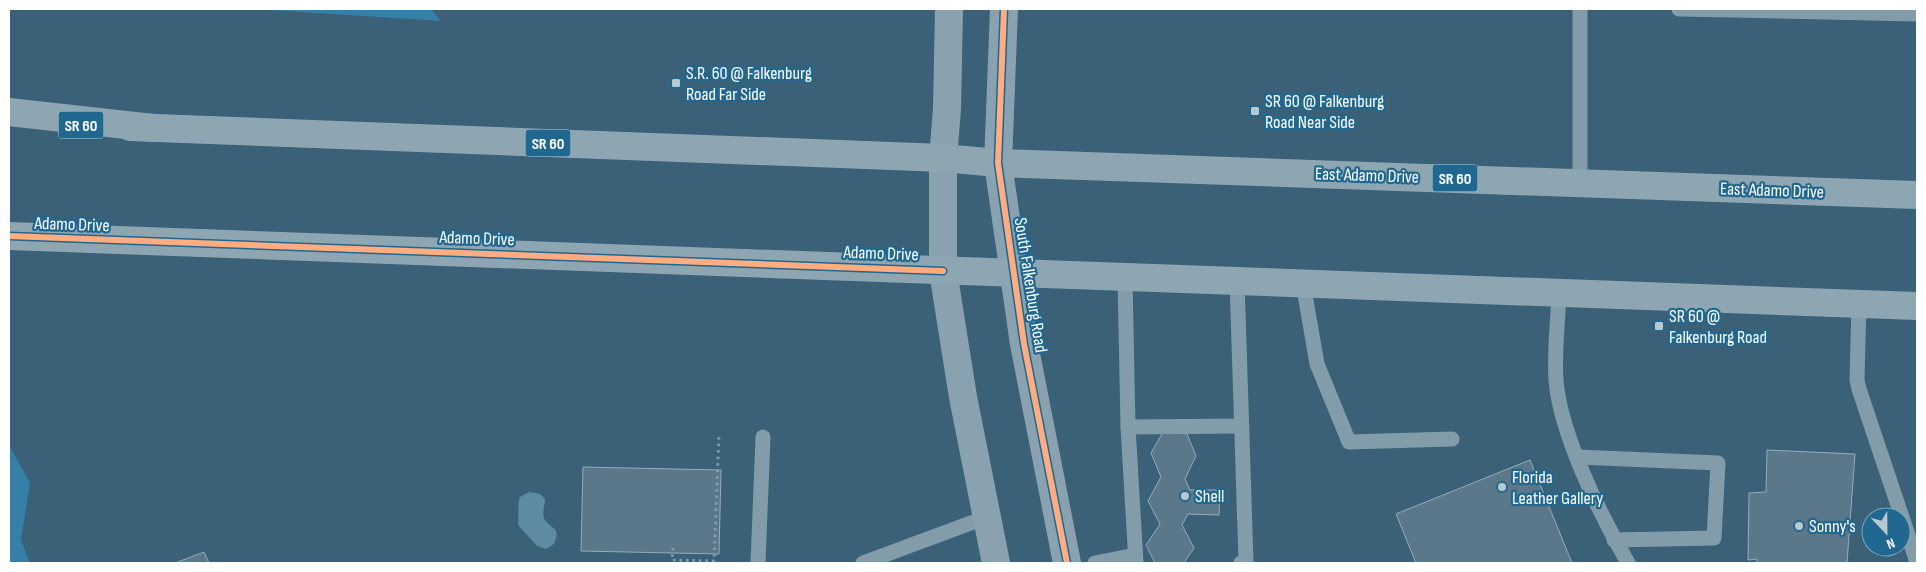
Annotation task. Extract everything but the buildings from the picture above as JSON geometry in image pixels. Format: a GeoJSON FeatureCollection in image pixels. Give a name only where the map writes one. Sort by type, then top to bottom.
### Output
{"type":"FeatureCollection","features":[{"type":"Feature","properties":{"kind":"main road"},"geometry":{"type":"LineString","coordinates":[[9,112],[153,128]]}},
{"type":"Feature","properties":{"kind":"main road","name":"SR 60"},"geometry":{"type":"LineString","coordinates":[[9,122],[943,158],[998,162]]}},
{"type":"Feature","properties":{"kind":"main road","name":"East Adamo Drive"},"geometry":{"type":"LineString","coordinates":[[998,162],[1917,195]]}},
{"type":"Feature","properties":{"kind":"main road","name":"Adamo Drive"},"geometry":{"type":"LineString","coordinates":[[9,236],[1013,273]]}},
{"type":"Feature","properties":{"kind":"main road"},"geometry":{"type":"LineString","coordinates":[[1013,273],[1917,306]]}},
{"type":"Feature","properties":{"kind":"street"},"geometry":{"type":"LineString","coordinates":[[949,9],[947,109],[943,158],[943,271],[963,397],[996,563]]}},
{"type":"Feature","properties":{"kind":"street","name":"South Falkenburg Road"},"geometry":{"type":"LineString","coordinates":[[1004,9],[998,162],[1013,273],[1032,387],[1066,563]]}},
{"type":"Feature","properties":{"kind":"lane"},"geometry":{"type":"LineString","coordinates":[[1580,9],[1580,182]]}},
{"type":"Feature","properties":{"kind":"lane"},"geometry":{"type":"LineString","coordinates":[[1679,9],[1917,14]]}},
{"type":"Feature","properties":{"kind":"lane"},"geometry":{"type":"LineString","coordinates":[[1095,563],[1135,559],[1128,426],[1124,277]]}},
{"type":"Feature","properties":{"kind":"lane"},"geometry":{"type":"LineString","coordinates":[[1237,281],[1246,561],[1241,563]]}},
{"type":"Feature","properties":{"kind":"lane"},"geometry":{"type":"LineString","coordinates":[[1303,283],[1317,364],[1349,442],[1452,439]]}},
{"type":"Feature","properties":{"kind":"lane"},"geometry":{"type":"LineString","coordinates":[[1559,293],[1556,380],[1561,408],[1578,457],[1614,540],[1628,563]]}},
{"type":"Feature","properties":{"kind":"lane"},"geometry":{"type":"LineString","coordinates":[[1859,304],[1857,380],[1859,389],[1917,562]]}},
{"type":"Feature","properties":{"kind":"lane"},"geometry":{"type":"LineString","coordinates":[[1128,426],[1242,426]]}},
{"type":"Feature","properties":{"kind":"lane"},"geometry":{"type":"LineString","coordinates":[[758,563],[763,437]]}},
{"type":"Feature","properties":{"kind":"lane"},"geometry":{"type":"LineString","coordinates":[[1578,457],[1718,463],[1714,538],[1614,540]]}},
{"type":"Feature","properties":{"kind":"lane"},"geometry":{"type":"LineString","coordinates":[[863,563],[987,517]]}},
{"type":"Feature","properties":{"kind":"path"},"geometry":{"type":"LineString","coordinates":[[672,548],[672,560],[714,561],[719,435]]}},
{"type":"Feature","properties":{"kind":"shaded area"},"geometry":{"type":"Polygon","coordinates":[[[253,9],[431,9],[441,21],[253,9]]]}},
{"type":"Feature","properties":{"kind":"shaded area"},"geometry":{"type":"Polygon","coordinates":[[[9,445],[30,483],[21,540],[30,563],[9,563],[9,445]]]}},
{"type":"Feature","properties":{"kind":"shaded area"},"geometry":{"type":"Polygon","coordinates":[[[529,492],[540,494],[545,499],[544,518],[557,535],[554,544],[546,549],[537,546],[518,525],[520,497],[529,492]]]}},
{"type":"Feature","properties":{"kind":"cycle path"},"geometry":{"type":"LineString","coordinates":[[1004,9],[998,163],[1024,344],[1067,563]]}},
{"type":"Feature","properties":{"kind":"cycle path"},"geometry":{"type":"LineString","coordinates":[[9,236],[943,271]]}},
{"type":"Feature","properties":{"kind":"place","name":"S.R. 60 @ Falkenburg Road Far Side"},"geometry":{"type":"Point","coordinates":[676,83]}},
{"type":"Feature","properties":{"kind":"place","name":"SR 60 @ Falkenburg Road Near Side"},"geometry":{"type":"Point","coordinates":[1255,111]}},
{"type":"Feature","properties":{"kind":"place","name":"SR 60 @ Falkenburg Road"},"geometry":{"type":"Point","coordinates":[1659,326]}},
{"type":"Feature","properties":{"kind":"place","name":"Florida Leather Gallery"},"geometry":{"type":"Point","coordinates":[1502,487]}},
{"type":"Feature","properties":{"kind":"place","name":"Shell"},"geometry":{"type":"Point","coordinates":[1185,496]}},
{"type":"Feature","properties":{"kind":"place","name":"Sonny's"},"geometry":{"type":"Point","coordinates":[1799,526]}}]}
